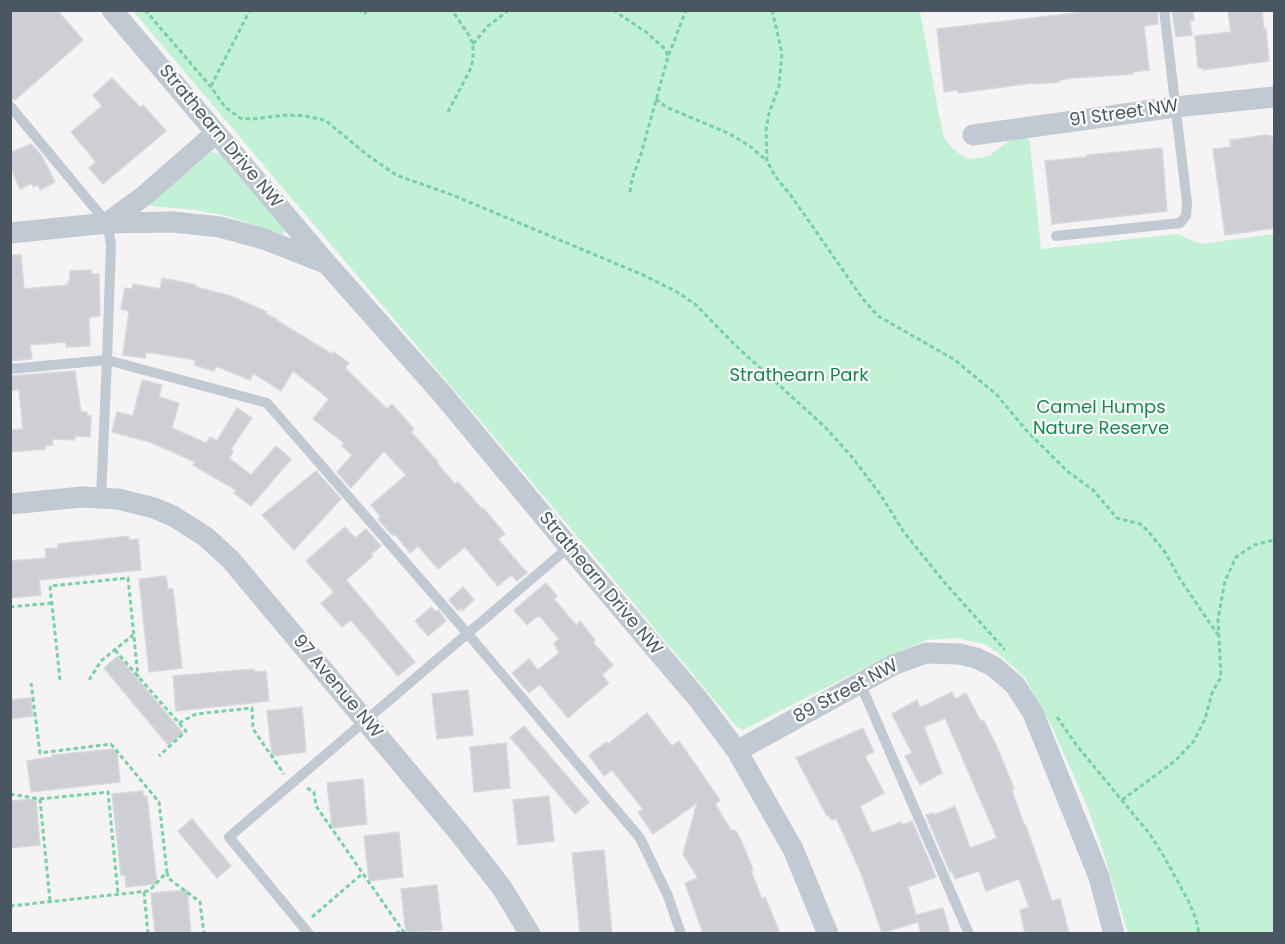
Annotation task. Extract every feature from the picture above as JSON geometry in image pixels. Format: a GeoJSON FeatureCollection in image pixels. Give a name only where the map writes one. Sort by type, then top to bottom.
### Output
{"type":"FeatureCollection","features":[{"type":"Feature","properties":{"kind":"street","name":"Strathearn Drive NW"},"geometry":{"type":"LineString","coordinates":[[112,10],[327,264],[443,395],[698,699],[737,751],[793,849],[828,933]]}},
{"type":"Feature","properties":{"kind":"street","name":"91 Street NW"},"geometry":{"type":"LineString","coordinates":[[973,135],[1175,107],[1275,97]]}},
{"type":"Feature","properties":{"kind":"street"},"geometry":{"type":"LineString","coordinates":[[10,233],[107,223],[144,196],[216,132]]}},
{"type":"Feature","properties":{"kind":"street","name":"Strathearn Drive NW"},"geometry":{"type":"LineString","coordinates":[[107,223],[173,222],[220,227],[264,239],[327,264]]}},
{"type":"Feature","properties":{"kind":"street","name":"97 Avenue NW"},"geometry":{"type":"LineString","coordinates":[[10,504],[63,498],[101,497],[135,502],[173,516],[206,537],[231,560],[460,834],[502,888],[530,933]]}},
{"type":"Feature","properties":{"kind":"street","name":"89 Street NW"},"geometry":{"type":"LineString","coordinates":[[737,751],[893,665],[926,653],[959,654],[976,658],[993,666],[1015,685],[1032,713],[1099,877],[1114,933]]}},
{"type":"Feature","properties":{"kind":"lane"},"geometry":{"type":"LineString","coordinates":[[1056,236],[1180,222],[1186,216],[1188,203],[1164,10]]}},
{"type":"Feature","properties":{"kind":"lane"},"geometry":{"type":"LineString","coordinates":[[10,106],[107,223],[111,243],[101,497]]}},
{"type":"Feature","properties":{"kind":"lane"},"geometry":{"type":"LineString","coordinates":[[10,369],[107,360],[267,403],[468,634],[640,838],[668,896],[681,933]]}},
{"type":"Feature","properties":{"kind":"lane"},"geometry":{"type":"LineString","coordinates":[[305,929],[229,837],[569,548]]}},
{"type":"Feature","properties":{"kind":"lane"},"geometry":{"type":"LineString","coordinates":[[860,683],[969,933]]}},
{"type":"Feature","properties":{"kind":"path"},"geometry":{"type":"LineString","coordinates":[[145,10],[211,87],[225,107],[240,117],[250,119],[288,115],[325,120],[396,175],[430,186],[643,275],[695,304],[735,345],[825,427],[866,476],[910,540],[1005,650]]}},
{"type":"Feature","properties":{"kind":"path"},"geometry":{"type":"LineString","coordinates":[[211,87],[250,10]]}},
{"type":"Feature","properties":{"kind":"path"},"geometry":{"type":"LineString","coordinates":[[357,10],[365,13],[368,10]]}},
{"type":"Feature","properties":{"kind":"path"},"geometry":{"type":"LineString","coordinates":[[448,112],[473,60],[473,44],[466,29],[452,10]]}},
{"type":"Feature","properties":{"kind":"path"},"geometry":{"type":"LineString","coordinates":[[473,44],[488,26],[509,10]]}},
{"type":"Feature","properties":{"kind":"path"},"geometry":{"type":"LineString","coordinates":[[613,10],[659,43],[665,49],[668,57]]}},
{"type":"Feature","properties":{"kind":"path"},"geometry":{"type":"LineString","coordinates":[[630,192],[668,57],[686,10]]}},
{"type":"Feature","properties":{"kind":"path"},"geometry":{"type":"LineString","coordinates":[[767,161],[766,130],[769,113],[779,86],[781,70],[780,41],[772,10]]}},
{"type":"Feature","properties":{"kind":"path"},"geometry":{"type":"LineString","coordinates":[[656,99],[666,107],[730,134],[751,147],[767,161],[775,176],[863,299],[878,316],[955,360],[997,395],[1026,430],[1067,471],[1093,490],[1117,518],[1140,524],[1147,530],[1165,552],[1180,579],[1218,635]]}},
{"type":"Feature","properties":{"kind":"path"},"geometry":{"type":"LineString","coordinates":[[1122,800],[1175,761],[1194,741],[1205,719],[1209,699],[1221,677],[1218,635],[1220,603],[1226,581],[1236,557],[1254,545],[1275,540]]}},
{"type":"Feature","properties":{"kind":"path"},"geometry":{"type":"LineString","coordinates":[[60,680],[50,586],[128,578],[138,677]]}},
{"type":"Feature","properties":{"kind":"path"},"geometry":{"type":"LineString","coordinates":[[10,607],[52,603]]}},
{"type":"Feature","properties":{"kind":"path"},"geometry":{"type":"LineString","coordinates":[[89,680],[101,661],[134,634]]}},
{"type":"Feature","properties":{"kind":"path"},"geometry":{"type":"LineString","coordinates":[[115,650],[186,731],[159,756]]}},
{"type":"Feature","properties":{"kind":"path"},"geometry":{"type":"LineString","coordinates":[[31,683],[40,753],[111,744],[159,802],[168,878],[200,902],[204,933]]}},
{"type":"Feature","properties":{"kind":"path"},"geometry":{"type":"LineString","coordinates":[[179,723],[196,714],[252,708],[253,729],[293,783],[314,792],[316,806],[405,933]]}},
{"type":"Feature","properties":{"kind":"path"},"geometry":{"type":"LineString","coordinates":[[1053,712],[1077,746],[1149,832],[1188,900],[1199,933]]}},
{"type":"Feature","properties":{"kind":"path"},"geometry":{"type":"LineString","coordinates":[[10,794],[40,799],[108,792],[118,894]]}},
{"type":"Feature","properties":{"kind":"path"},"geometry":{"type":"LineString","coordinates":[[40,799],[50,901]]}},
{"type":"Feature","properties":{"kind":"path"},"geometry":{"type":"LineString","coordinates":[[10,906],[149,891],[167,872]]}},
{"type":"Feature","properties":{"kind":"path"},"geometry":{"type":"LineString","coordinates":[[305,929],[363,873]]}},
{"type":"Feature","properties":{"kind":"path"},"geometry":{"type":"LineString","coordinates":[[144,892],[148,933]]}},
{"type":"Feature","properties":{"kind":"path"},"geometry":{"type":"LineString","coordinates":[[396,933],[402,929]]}},
{"type":"Feature","properties":{"kind":"green space","name":"Strathearn Park"},"geometry":{"type":"Polygon","coordinates":[[[133,11],[920,11],[944,137],[953,149],[967,159],[981,158],[990,155],[1011,139],[1027,136],[1030,144],[1041,249],[1177,234],[1201,244],[1274,234],[1274,933],[1128,933],[1085,801],[1051,725],[1025,678],[987,645],[957,638],[927,640],[884,658],[743,730],[737,727],[133,11]]]}},
{"type":"Feature","properties":{"kind":"green space"},"geometry":{"type":"Polygon","coordinates":[[[211,152],[222,155],[285,231],[284,234],[227,216],[197,210],[150,206],[211,152]]]}},
{"type":"Feature","properties":{"kind":"building"},"geometry":{"type":"Polygon","coordinates":[[[10,10],[57,10],[83,40],[15,100],[10,99],[10,10]]]}},
{"type":"Feature","properties":{"kind":"building"},"geometry":{"type":"Polygon","coordinates":[[[1101,10],[1157,10],[1158,24],[1144,26],[1149,70],[1133,72],[1133,74],[1073,78],[1060,80],[1060,82],[1033,83],[958,93],[957,90],[944,92],[937,29],[1101,10]]]}},
{"type":"Feature","properties":{"kind":"building"},"geometry":{"type":"Polygon","coordinates":[[[1172,10],[1193,10],[1194,20],[1190,21],[1192,35],[1176,37],[1172,10]]]}},
{"type":"Feature","properties":{"kind":"building"},"geometry":{"type":"Polygon","coordinates":[[[1228,10],[1262,10],[1269,61],[1203,70],[1203,68],[1198,68],[1195,36],[1231,32],[1228,10]]]}},
{"type":"Feature","properties":{"kind":"building"},"geometry":{"type":"Polygon","coordinates":[[[112,78],[140,107],[143,105],[166,131],[103,184],[89,168],[96,162],[71,132],[102,106],[93,95],[112,78]]]}},
{"type":"Feature","properties":{"kind":"building"},"geometry":{"type":"Polygon","coordinates":[[[1272,136],[1272,141],[1275,140],[1275,228],[1225,235],[1213,149],[1231,147],[1230,140],[1272,136]]]}},
{"type":"Feature","properties":{"kind":"building"},"geometry":{"type":"Polygon","coordinates":[[[31,144],[42,156],[55,182],[40,190],[38,185],[33,187],[32,183],[20,189],[10,166],[10,153],[31,144]]]}},
{"type":"Feature","properties":{"kind":"building"},"geometry":{"type":"Polygon","coordinates":[[[1162,148],[1167,211],[1052,224],[1045,161],[1162,148]]]}},
{"type":"Feature","properties":{"kind":"building"},"geometry":{"type":"Polygon","coordinates":[[[10,255],[21,255],[24,289],[68,285],[70,271],[91,270],[91,274],[99,274],[100,316],[89,317],[90,346],[66,347],[66,342],[30,345],[32,359],[10,361],[10,255]]]}},
{"type":"Feature","properties":{"kind":"building"},"geometry":{"type":"Polygon","coordinates":[[[162,278],[196,285],[196,287],[231,296],[267,312],[266,314],[332,354],[334,352],[349,363],[345,368],[387,409],[392,404],[414,429],[411,432],[455,484],[458,482],[489,515],[505,534],[498,539],[527,573],[517,581],[511,575],[498,586],[465,547],[438,569],[418,546],[410,553],[395,534],[393,536],[378,519],[381,517],[371,505],[406,475],[384,451],[351,488],[337,472],[352,455],[342,446],[344,443],[313,419],[329,399],[293,371],[281,391],[253,373],[250,380],[216,366],[214,371],[194,365],[196,360],[146,352],[145,358],[123,355],[129,311],[121,309],[125,288],[132,289],[133,284],[160,289],[162,278]]]}},
{"type":"Feature","properties":{"kind":"building"},"geometry":{"type":"Polygon","coordinates":[[[75,371],[81,412],[87,412],[87,416],[91,416],[90,437],[75,436],[75,440],[52,439],[53,445],[45,446],[45,449],[10,452],[10,430],[23,429],[19,390],[10,390],[10,376],[75,371]]]}},
{"type":"Feature","properties":{"kind":"building"},"geometry":{"type":"Polygon","coordinates":[[[142,380],[162,385],[159,397],[179,403],[172,428],[206,443],[210,437],[217,441],[237,408],[252,418],[231,449],[233,451],[229,458],[251,475],[276,446],[291,459],[251,506],[234,493],[236,490],[193,465],[195,462],[150,442],[112,432],[117,412],[133,416],[142,380]]]}},
{"type":"Feature","properties":{"kind":"building"},"geometry":{"type":"Polygon","coordinates":[[[316,471],[341,499],[294,550],[262,515],[316,471]]]}},
{"type":"Feature","properties":{"kind":"building"},"geometry":{"type":"Polygon","coordinates":[[[345,527],[355,538],[366,529],[381,546],[346,580],[415,662],[398,676],[351,620],[342,627],[321,603],[334,592],[306,561],[345,527]]]}},
{"type":"Feature","properties":{"kind":"building"},"geometry":{"type":"Polygon","coordinates":[[[129,536],[129,540],[138,539],[141,570],[39,580],[41,595],[10,598],[10,561],[46,558],[45,549],[58,548],[58,544],[129,536]]]}},
{"type":"Feature","properties":{"kind":"building"},"geometry":{"type":"Polygon","coordinates":[[[166,576],[168,589],[173,589],[182,668],[149,672],[139,579],[166,576]]]}},
{"type":"Feature","properties":{"kind":"building"},"geometry":{"type":"Polygon","coordinates":[[[546,583],[557,596],[554,599],[576,625],[580,621],[595,640],[593,642],[613,665],[602,675],[609,683],[568,718],[540,684],[529,693],[512,673],[529,659],[538,670],[559,653],[554,643],[559,639],[539,615],[527,625],[514,610],[546,583]]]}},
{"type":"Feature","properties":{"kind":"building"},"geometry":{"type":"Polygon","coordinates":[[[463,587],[474,600],[462,611],[460,608],[458,611],[449,600],[463,587]]]}},
{"type":"Feature","properties":{"kind":"building"},"geometry":{"type":"Polygon","coordinates":[[[431,607],[436,612],[438,610],[446,621],[428,636],[415,621],[431,607]]]}},
{"type":"Feature","properties":{"kind":"building"},"geometry":{"type":"Polygon","coordinates":[[[118,656],[183,733],[168,745],[104,668],[118,656]]]}},
{"type":"Feature","properties":{"kind":"building"},"geometry":{"type":"Polygon","coordinates":[[[254,669],[255,672],[266,671],[269,701],[176,711],[173,676],[254,669]]]}},
{"type":"Feature","properties":{"kind":"building"},"geometry":{"type":"Polygon","coordinates":[[[468,690],[473,735],[437,739],[432,694],[468,690]]]}},
{"type":"Feature","properties":{"kind":"building"},"geometry":{"type":"Polygon","coordinates":[[[952,692],[956,699],[966,693],[996,745],[1014,788],[1012,789],[1015,800],[1052,901],[1060,899],[1069,933],[1025,933],[1020,910],[1029,907],[1019,879],[986,891],[979,871],[955,879],[952,871],[950,872],[926,815],[933,813],[934,815],[955,806],[970,848],[997,838],[945,718],[924,727],[942,773],[920,785],[905,756],[912,753],[892,714],[917,700],[920,708],[952,692]]]}},
{"type":"Feature","properties":{"kind":"building"},"geometry":{"type":"Polygon","coordinates":[[[31,698],[33,716],[10,719],[10,700],[31,698]]]}},
{"type":"Feature","properties":{"kind":"building"},"geometry":{"type":"Polygon","coordinates":[[[302,707],[306,752],[272,756],[267,711],[302,707]]]}},
{"type":"Feature","properties":{"kind":"building"},"geometry":{"type":"Polygon","coordinates":[[[647,713],[672,746],[679,741],[720,800],[715,804],[731,830],[736,831],[742,842],[762,899],[765,897],[780,933],[703,933],[685,883],[698,878],[683,854],[697,803],[653,834],[638,812],[643,809],[612,770],[604,776],[589,755],[606,742],[608,744],[647,713]]]}},
{"type":"Feature","properties":{"kind":"building"},"geometry":{"type":"Polygon","coordinates":[[[524,726],[589,802],[575,814],[510,737],[524,726]]]}},
{"type":"Feature","properties":{"kind":"building"},"geometry":{"type":"Polygon","coordinates":[[[863,728],[874,752],[865,756],[884,793],[860,806],[872,833],[901,822],[902,825],[912,821],[936,877],[908,887],[916,915],[943,908],[950,933],[921,933],[918,922],[882,933],[861,873],[836,818],[832,820],[827,816],[796,758],[863,728]]]}},
{"type":"Feature","properties":{"kind":"building"},"geometry":{"type":"Polygon","coordinates":[[[506,743],[510,788],[474,792],[470,747],[506,743]]]}},
{"type":"Feature","properties":{"kind":"building"},"geometry":{"type":"Polygon","coordinates":[[[114,749],[117,751],[120,782],[31,792],[27,761],[52,757],[52,755],[114,749]]]}},
{"type":"Feature","properties":{"kind":"building"},"geometry":{"type":"Polygon","coordinates":[[[363,779],[367,824],[332,828],[327,783],[363,779]]]}},
{"type":"Feature","properties":{"kind":"building"},"geometry":{"type":"Polygon","coordinates":[[[143,791],[143,796],[147,796],[157,884],[126,887],[125,875],[121,875],[112,794],[143,791]]]}},
{"type":"Feature","properties":{"kind":"building"},"geometry":{"type":"Polygon","coordinates":[[[549,796],[554,841],[518,845],[513,800],[549,796]]]}},
{"type":"Feature","properties":{"kind":"building"},"geometry":{"type":"Polygon","coordinates":[[[36,799],[40,845],[10,848],[10,801],[36,799]]]}},
{"type":"Feature","properties":{"kind":"building"},"geometry":{"type":"Polygon","coordinates":[[[192,819],[231,866],[217,878],[178,831],[192,819]]]}},
{"type":"Feature","properties":{"kind":"building"},"geometry":{"type":"Polygon","coordinates":[[[399,832],[403,877],[369,881],[364,836],[399,832]]]}},
{"type":"Feature","properties":{"kind":"building"},"geometry":{"type":"Polygon","coordinates":[[[604,850],[612,933],[580,933],[572,853],[604,850]]]}},
{"type":"Feature","properties":{"kind":"building"},"geometry":{"type":"Polygon","coordinates":[[[437,885],[442,930],[406,933],[401,889],[437,885]]]}},
{"type":"Feature","properties":{"kind":"building"},"geometry":{"type":"Polygon","coordinates":[[[187,890],[191,933],[155,933],[151,893],[187,890]]]}},
{"type":"Feature","properties":{"kind":"park label","name":"Camel Humps Nature Reserve"},"geometry":{"type":"Point","coordinates":[1101,418]}}]}
